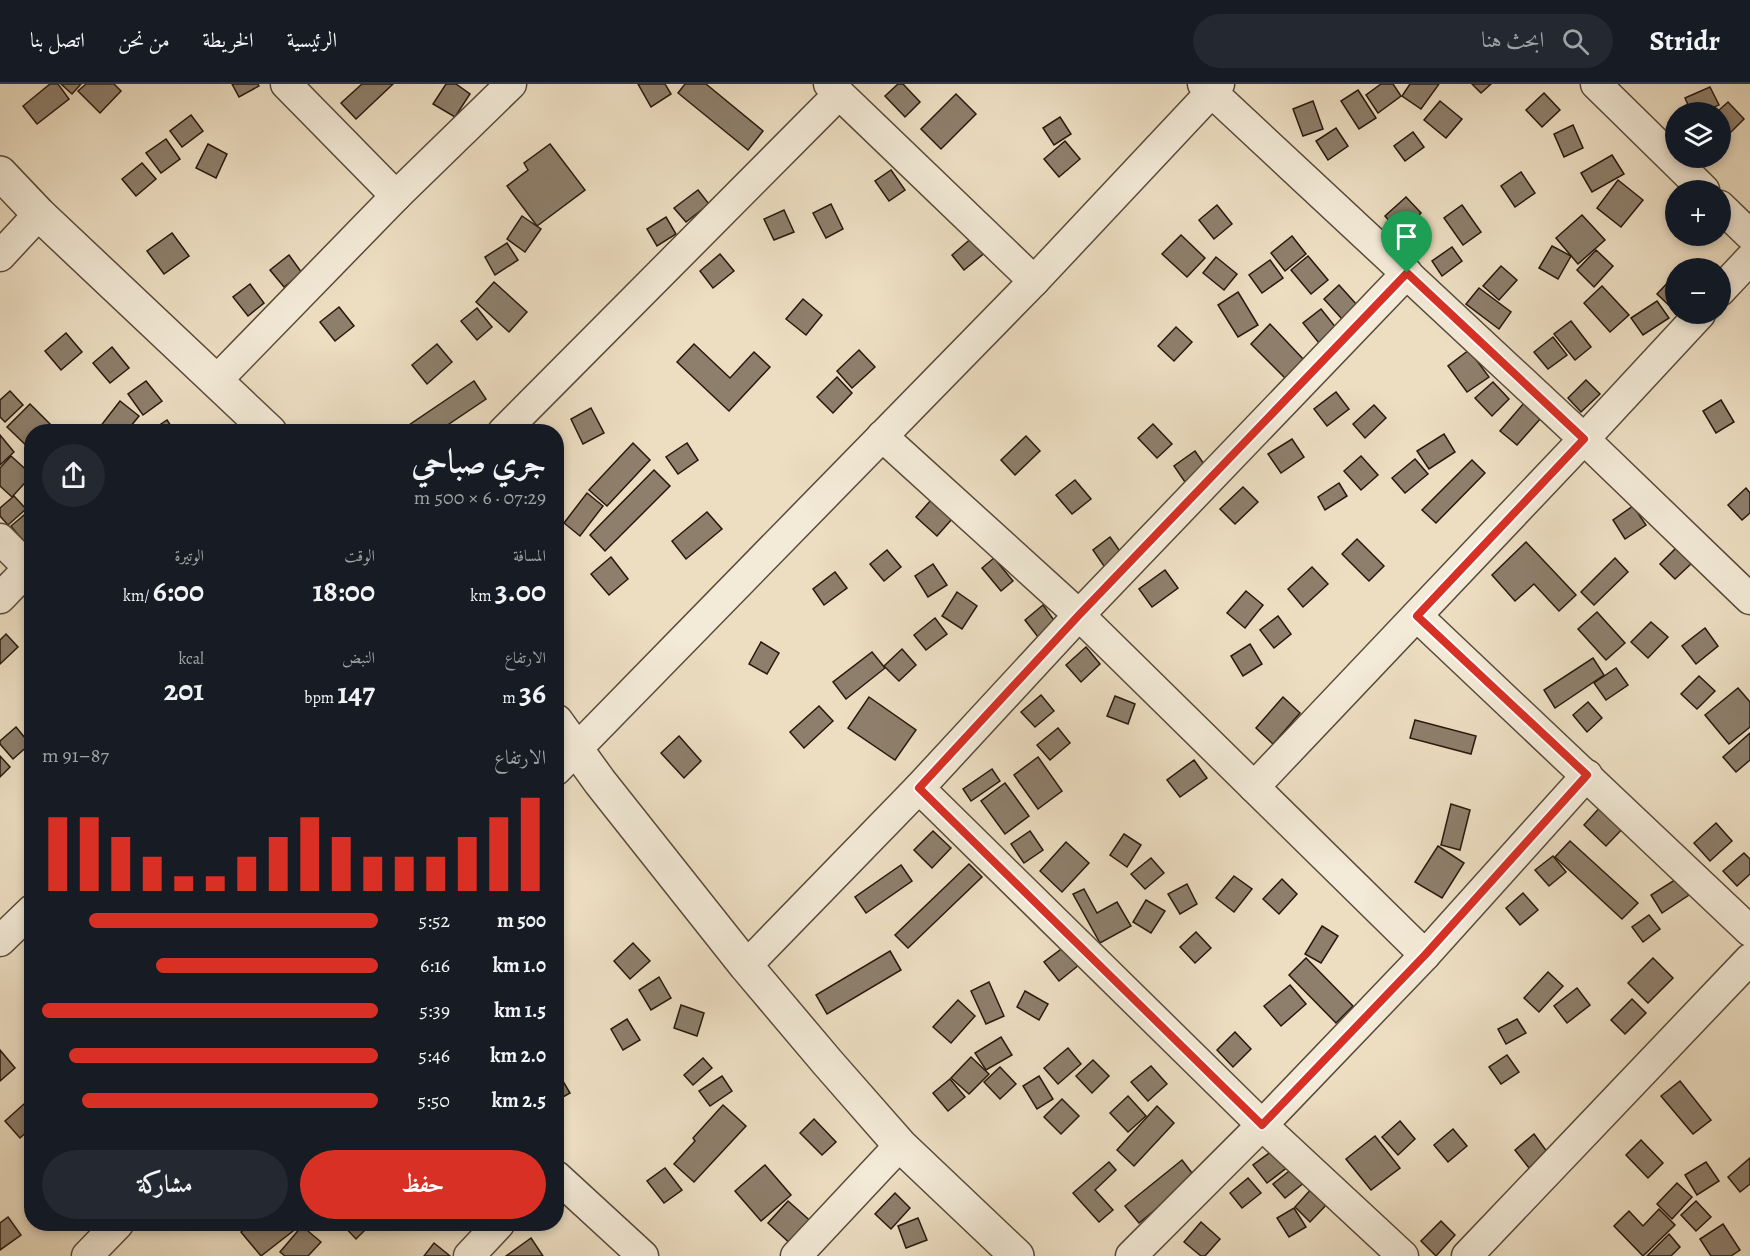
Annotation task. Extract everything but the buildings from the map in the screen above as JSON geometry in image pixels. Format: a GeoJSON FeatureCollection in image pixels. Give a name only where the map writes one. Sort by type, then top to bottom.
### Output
{"type":"FeatureCollection","features":[{"type":"Feature","properties":{"kind":"street"},"geometry":{"type":"LineString","coordinates":[[286,84],[396,196]]}},
{"type":"Feature","properties":{"kind":"street"},"geometry":{"type":"LineString","coordinates":[[216,381],[396,196],[511,84]]}},
{"type":"Feature","properties":{"kind":"street"},"geometry":{"type":"LineString","coordinates":[[1596,84],[1694,180]]}},
{"type":"Feature","properties":{"kind":"street"},"geometry":{"type":"LineString","coordinates":[[1017,1256],[900,1146],[746,966],[600,782],[567,760],[1034,281],[1211,87],[1750,599]]}},
{"type":"Feature","properties":{"kind":"street"},"geometry":{"type":"LineString","coordinates":[[511,424],[834,89],[1034,281]]}},
{"type":"Feature","properties":{"kind":"street"},"geometry":{"type":"LineString","coordinates":[[0,173],[39,214],[262,424]]}},
{"type":"Feature","properties":{"kind":"street"},"geometry":{"type":"LineString","coordinates":[[0,256],[39,214]]}},
{"type":"Feature","properties":{"kind":"street"},"geometry":{"type":"LineString","coordinates":[[1731,217],[1750,236]]}},
{"type":"Feature","properties":{"kind":"street"},"geometry":{"type":"LineString","coordinates":[[1731,279],[1750,259]]}},
{"type":"Feature","properties":{"kind":"street"},"geometry":{"type":"LineString","coordinates":[[746,966],[919,788],[1079,615],[1407,273]]}},
{"type":"Feature","properties":{"kind":"street"},"geometry":{"type":"LineString","coordinates":[[1254,787],[1691,324]]}},
{"type":"Feature","properties":{"kind":"street"},"geometry":{"type":"LineString","coordinates":[[882,436],[1079,615],[1425,955]]}},
{"type":"Feature","properties":{"kind":"street"},"geometry":{"type":"LineString","coordinates":[[0,539],[24,563]]}},
{"type":"Feature","properties":{"kind":"street"},"geometry":{"type":"LineString","coordinates":[[0,598],[24,575]]}},
{"type":"Feature","properties":{"kind":"street"},"geometry":{"type":"LineString","coordinates":[[1417,616],[1750,931]]}},
{"type":"Feature","properties":{"kind":"street"},"geometry":{"type":"LineString","coordinates":[[1131,1256],[1262,1125],[1425,955],[1587,775]]}},
{"type":"Feature","properties":{"kind":"street"},"geometry":{"type":"LineString","coordinates":[[919,788],[1262,1125],[1403,1256]]}},
{"type":"Feature","properties":{"kind":"street"},"geometry":{"type":"LineString","coordinates":[[0,941],[24,917]]}},
{"type":"Feature","properties":{"kind":"street"},"geometry":{"type":"LineString","coordinates":[[1467,1256],[1750,959]]}},
{"type":"Feature","properties":{"kind":"street"},"geometry":{"type":"LineString","coordinates":[[796,1256],[900,1146]]}},
{"type":"Feature","properties":{"kind":"street"},"geometry":{"type":"LineString","coordinates":[[564,1183],[643,1256]]}},
{"type":"Feature","properties":{"kind":"street"},"geometry":{"type":"LineString","coordinates":[[87,1256],[111,1231]]}},
{"type":"Feature","properties":{"kind":"street"},"geometry":{"type":"LineString","coordinates":[[469,1256],[492,1231]]}},
{"type":"Feature","properties":{"kind":"route"},"geometry":{"type":"LineString","coordinates":[[1407,273],[1584,439],[1417,616],[1587,775],[1425,955],[1262,1125],[919,788],[1079,615],[1407,273]]}}]}
